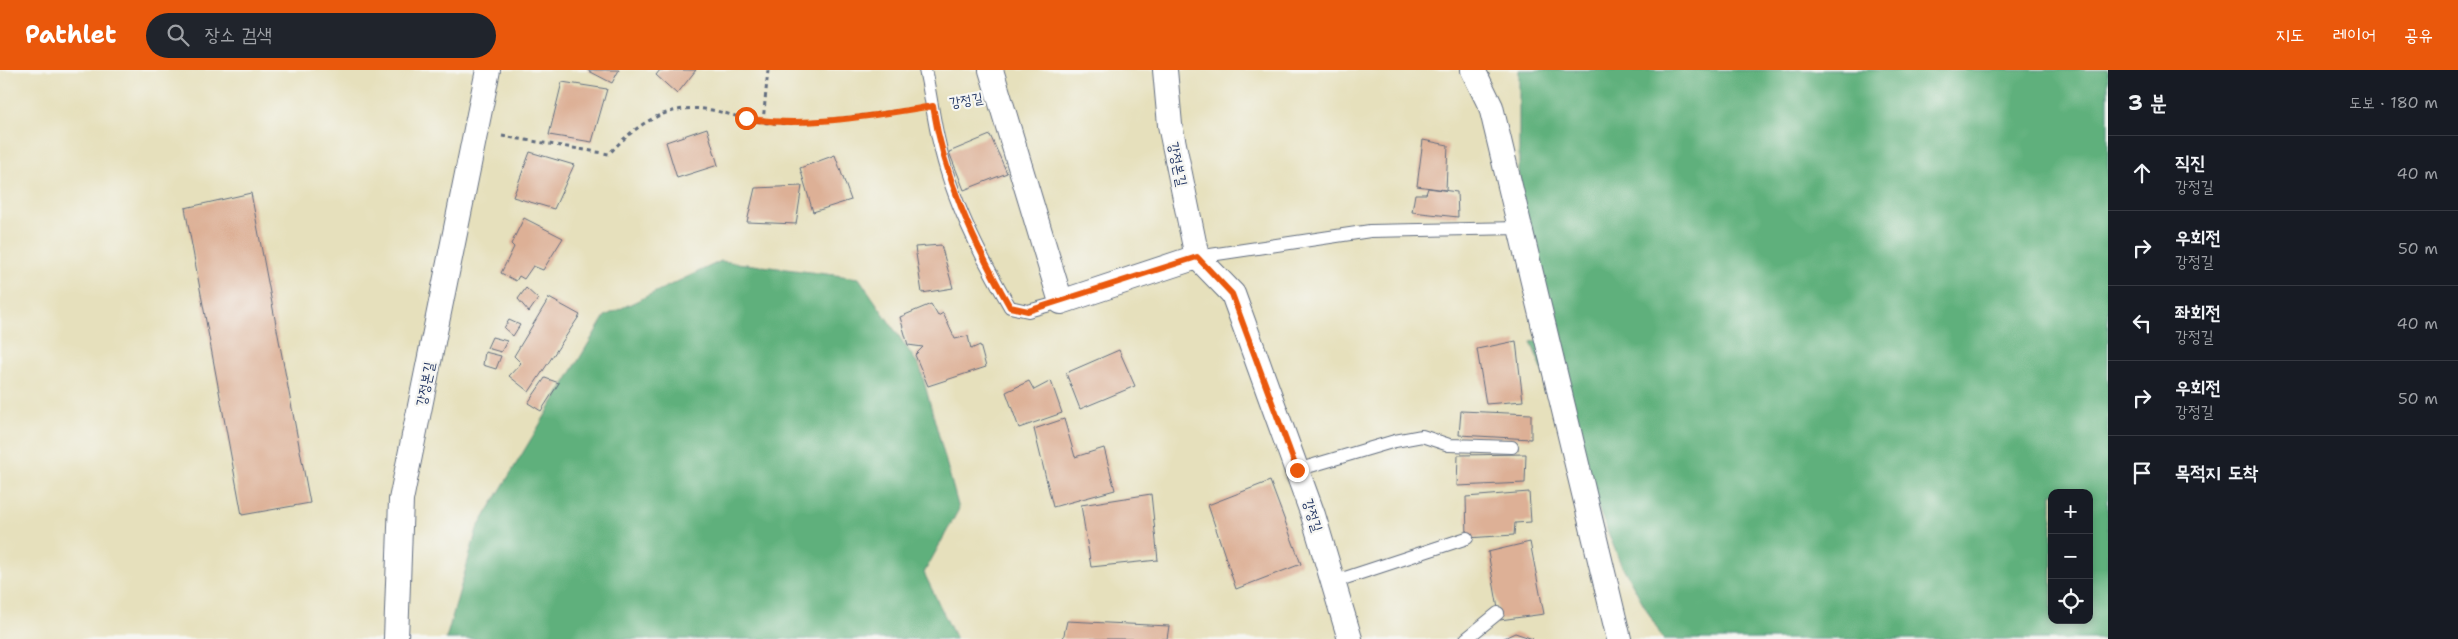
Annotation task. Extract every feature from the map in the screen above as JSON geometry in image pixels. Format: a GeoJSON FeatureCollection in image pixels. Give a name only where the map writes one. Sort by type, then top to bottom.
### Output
{"type":"FeatureCollection","features":[{"type":"Feature","properties":{"kind":"street","name":"강정본길"},"geometry":{"type":"LineString","coordinates":[[396,639],[401,500],[488,70]]}},
{"type":"Feature","properties":{"kind":"street"},"geometry":{"type":"LineString","coordinates":[[991,70],[1061,302]]}},
{"type":"Feature","properties":{"kind":"street","name":"강정본길"},"geometry":{"type":"LineString","coordinates":[[1165,70],[1170,125],[1197,257]]}},
{"type":"Feature","properties":{"kind":"street"},"geometry":{"type":"LineString","coordinates":[[1473,70],[1491,107],[1620,639]]}},
{"type":"Feature","properties":{"kind":"street","name":"강정길"},"geometry":{"type":"LineString","coordinates":[[1061,302],[1197,257],[1232,294],[1313,515],[1350,639]]}},
{"type":"Feature","properties":{"kind":"lane","name":"강정길"},"geometry":{"type":"LineString","coordinates":[[925,70],[939,142],[954,190],[992,276],[1010,307],[1028,311],[1061,302]]}},
{"type":"Feature","properties":{"kind":"lane"},"geometry":{"type":"LineString","coordinates":[[1197,257],[1370,231],[1520,228]]}},
{"type":"Feature","properties":{"kind":"lane"},"geometry":{"type":"LineString","coordinates":[[1297,470],[1395,441],[1422,436],[1449,445],[1512,447]]}},
{"type":"Feature","properties":{"kind":"lane"},"geometry":{"type":"LineString","coordinates":[[1333,582],[1467,538]]}},
{"type":"Feature","properties":{"kind":"lane"},"geometry":{"type":"LineString","coordinates":[[1466,639],[1498,613]]}},
{"type":"Feature","properties":{"kind":"path"},"geometry":{"type":"LineString","coordinates":[[476,131],[609,154],[626,135],[655,117],[683,107],[712,110],[763,122],[768,70]]}},
{"type":"Feature","properties":{"kind":"path","name":"강정길"},"geometry":{"type":"LineString","coordinates":[[763,122],[814,121],[933,106],[998,94]]}},
{"type":"Feature","properties":{"kind":"green space"},"geometry":{"type":"Polygon","coordinates":[[[1519,70],[2108,70],[2108,639],[1663,639],[1620,562],[1531,342],[1559,337],[1519,201],[1519,70]]]}},
{"type":"Feature","properties":{"kind":"green space"},"geometry":{"type":"Polygon","coordinates":[[[721,261],[859,278],[920,367],[959,509],[924,573],[956,639],[446,639],[477,529],[605,316],[721,261]]]}},
{"type":"Feature","properties":{"kind":"building"},"geometry":{"type":"Polygon","coordinates":[[[587,70],[619,70],[612,83],[587,70]]]}},
{"type":"Feature","properties":{"kind":"building"},"geometry":{"type":"Polygon","coordinates":[[[660,70],[696,70],[677,94],[656,75],[660,70]]]}},
{"type":"Feature","properties":{"kind":"building"},"geometry":{"type":"Polygon","coordinates":[[[562,82],[607,89],[592,142],[549,135],[562,82]]]}},
{"type":"Feature","properties":{"kind":"building"},"geometry":{"type":"Polygon","coordinates":[[[707,128],[718,165],[677,178],[666,142],[707,128]]]}},
{"type":"Feature","properties":{"kind":"building"},"geometry":{"type":"Polygon","coordinates":[[[990,135],[1007,173],[964,190],[949,152],[990,135]]]}},
{"type":"Feature","properties":{"kind":"building"},"geometry":{"type":"Polygon","coordinates":[[[1423,140],[1448,145],[1446,190],[1417,186],[1423,140]]]}},
{"type":"Feature","properties":{"kind":"building"},"geometry":{"type":"Polygon","coordinates":[[[530,152],[574,165],[554,209],[513,197],[530,152]]]}},
{"type":"Feature","properties":{"kind":"building"},"geometry":{"type":"Polygon","coordinates":[[[835,155],[851,200],[813,212],[800,168],[835,155]]]}},
{"type":"Feature","properties":{"kind":"building"},"geometry":{"type":"Polygon","coordinates":[[[802,186],[796,224],[747,222],[755,188],[802,186]]]}},
{"type":"Feature","properties":{"kind":"building"},"geometry":{"type":"Polygon","coordinates":[[[1428,188],[1457,192],[1458,217],[1412,212],[1415,194],[1426,194],[1428,188]]]}},
{"type":"Feature","properties":{"kind":"building"},"geometry":{"type":"Polygon","coordinates":[[[251,193],[310,503],[242,515],[185,208],[251,193]]]}},
{"type":"Feature","properties":{"kind":"building"},"geometry":{"type":"Polygon","coordinates":[[[524,218],[563,238],[543,270],[533,266],[524,279],[519,276],[516,281],[501,273],[514,247],[511,244],[524,218]]]}},
{"type":"Feature","properties":{"kind":"building"},"geometry":{"type":"Polygon","coordinates":[[[941,245],[953,288],[922,293],[915,247],[941,245]]]}},
{"type":"Feature","properties":{"kind":"building"},"geometry":{"type":"Polygon","coordinates":[[[526,288],[538,299],[529,312],[518,299],[526,288]]]}},
{"type":"Feature","properties":{"kind":"building"},"geometry":{"type":"Polygon","coordinates":[[[549,298],[580,315],[529,392],[509,376],[521,363],[514,356],[549,298]]]}},
{"type":"Feature","properties":{"kind":"building"},"geometry":{"type":"Polygon","coordinates":[[[931,304],[938,316],[943,313],[955,339],[968,336],[971,349],[980,345],[986,367],[928,386],[915,355],[923,347],[908,345],[900,317],[931,304]]]}},
{"type":"Feature","properties":{"kind":"building"},"geometry":{"type":"Polygon","coordinates":[[[509,320],[520,325],[513,336],[504,328],[509,320]]]}},
{"type":"Feature","properties":{"kind":"building"},"geometry":{"type":"Polygon","coordinates":[[[492,337],[507,341],[501,352],[487,348],[492,337]]]}},
{"type":"Feature","properties":{"kind":"building"},"geometry":{"type":"Polygon","coordinates":[[[1516,341],[1523,401],[1486,404],[1477,349],[1516,341]]]}},
{"type":"Feature","properties":{"kind":"building"},"geometry":{"type":"Polygon","coordinates":[[[1119,350],[1135,386],[1080,409],[1066,373],[1119,350]]]}},
{"type":"Feature","properties":{"kind":"building"},"geometry":{"type":"Polygon","coordinates":[[[485,352],[501,356],[496,369],[483,365],[485,352]]]}},
{"type":"Feature","properties":{"kind":"building"},"geometry":{"type":"Polygon","coordinates":[[[545,378],[559,383],[541,411],[528,403],[545,378]]]}},
{"type":"Feature","properties":{"kind":"building"},"geometry":{"type":"Polygon","coordinates":[[[1029,381],[1034,390],[1051,381],[1062,413],[1019,428],[1006,392],[1029,381]]]}},
{"type":"Feature","properties":{"kind":"building"},"geometry":{"type":"Polygon","coordinates":[[[1461,411],[1531,414],[1531,439],[1459,435],[1461,411]]]}},
{"type":"Feature","properties":{"kind":"building"},"geometry":{"type":"Polygon","coordinates":[[[1064,419],[1075,457],[1104,448],[1115,490],[1053,507],[1034,429],[1064,419]]]}},
{"type":"Feature","properties":{"kind":"building"},"geometry":{"type":"Polygon","coordinates":[[[1526,454],[1525,483],[1457,486],[1458,455],[1526,454]]]}},
{"type":"Feature","properties":{"kind":"building"},"geometry":{"type":"Polygon","coordinates":[[[1270,481],[1301,564],[1236,589],[1208,505],[1270,481]]]}},
{"type":"Feature","properties":{"kind":"building"},"geometry":{"type":"Polygon","coordinates":[[[1529,492],[1531,522],[1515,523],[1514,535],[1467,538],[1466,497],[1529,492]]]}},
{"type":"Feature","properties":{"kind":"building"},"geometry":{"type":"Polygon","coordinates":[[[1151,494],[1158,560],[1091,567],[1081,505],[1151,494]]]}},
{"type":"Feature","properties":{"kind":"building"},"geometry":{"type":"Polygon","coordinates":[[[1530,542],[1544,614],[1500,620],[1488,552],[1530,542]]]}},
{"type":"Feature","properties":{"kind":"building"},"geometry":{"type":"Polygon","coordinates":[[[1067,621],[1169,626],[1167,639],[1063,639],[1067,621]]]}},
{"type":"Feature","properties":{"kind":"building"},"geometry":{"type":"Polygon","coordinates":[[[1515,633],[1533,639],[1502,639],[1515,633]]]}},
{"type":"Feature","properties":{"kind":"route"},"geometry":{"type":"LineString","coordinates":[[746,118],[770,123],[814,121],[933,106],[939,142],[954,190],[992,276],[1010,307],[1028,311],[1197,257],[1232,294],[1297,470]]}}]}
